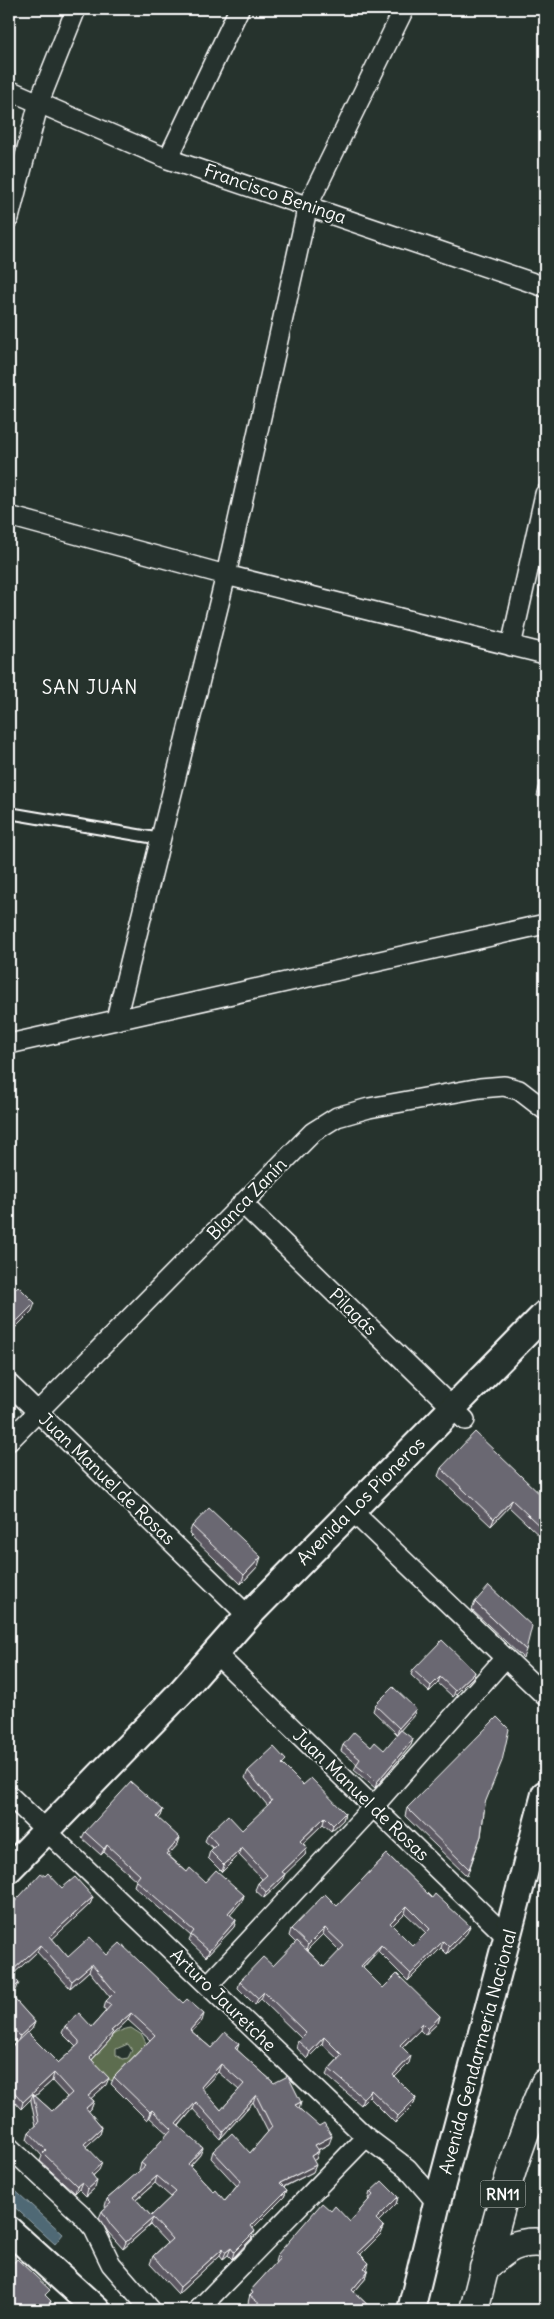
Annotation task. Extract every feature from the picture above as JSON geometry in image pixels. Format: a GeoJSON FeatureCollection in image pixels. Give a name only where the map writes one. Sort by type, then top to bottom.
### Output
{"type":"FeatureCollection","features":[{"type":"Feature","properties":{"kind":"highway","name":"RN11"},"geometry":{"type":"LineString","coordinates":[[474,2310],[500,2203],[524,2128],[545,2083]]}},
{"type":"Feature","properties":{"kind":"highway"},"geometry":{"type":"LineString","coordinates":[[484,2268],[509,2247],[527,2241],[545,2243]]}},
{"type":"Feature","properties":{"kind":"main road","name":"Avenida Los Pioneros"},"geometry":{"type":"LineString","coordinates":[[9,1869],[180,1692],[220,1658],[458,1414],[545,1314]]}},
{"type":"Feature","properties":{"kind":"main road","name":"Avenida Los Pioneros"},"geometry":{"type":"LineString","coordinates":[[458,1414],[545,1337]]}},
{"type":"Feature","properties":{"kind":"main road","name":"Avenida Los Pioneros"},"geometry":{"type":"LineString","coordinates":[[220,1658],[248,1616],[358,1516]]}},
{"type":"Feature","properties":{"kind":"main road","name":"Avenida Gendarmería Nacional"},"geometry":{"type":"LineString","coordinates":[[411,2310],[437,2203],[509,1939],[545,1794]]}},
{"type":"Feature","properties":{"kind":"main road"},"geometry":{"type":"LineString","coordinates":[[9,2230],[97,2310]]}},
{"type":"Feature","properties":{"kind":"street"},"geometry":{"type":"LineString","coordinates":[[9,218],[39,102],[76,9]]}},
{"type":"Feature","properties":{"kind":"street"},"geometry":{"type":"LineString","coordinates":[[168,159],[239,9]]}},
{"type":"Feature","properties":{"kind":"street"},"geometry":{"type":"LineString","coordinates":[[116,1019],[226,575],[308,205],[404,9]]}},
{"type":"Feature","properties":{"kind":"street","name":"Francisco Beninga"},"geometry":{"type":"LineString","coordinates":[[9,90],[168,159],[545,287]]}},
{"type":"Feature","properties":{"kind":"street"},"geometry":{"type":"LineString","coordinates":[[511,646],[545,494]]}},
{"type":"Feature","properties":{"kind":"street"},"geometry":{"type":"LineString","coordinates":[[9,516],[226,575],[545,654]]}},
{"type":"Feature","properties":{"kind":"street"},"geometry":{"type":"LineString","coordinates":[[9,1044],[545,924]]}},
{"type":"Feature","properties":{"kind":"street","name":"Blanca Zanín"},"geometry":{"type":"LineString","coordinates":[[9,1441],[313,1132],[337,1117],[378,1106],[480,1088],[504,1086],[518,1090],[545,1110]]}},
{"type":"Feature","properties":{"kind":"street","name":"Pilagás"},"geometry":{"type":"LineString","coordinates":[[242,1204],[458,1414]]}},
{"type":"Feature","properties":{"kind":"street","name":"Juan Manuel de Rosas"},"geometry":{"type":"LineString","coordinates":[[9,1384],[248,1616]]}},
{"type":"Feature","properties":{"kind":"street"},"geometry":{"type":"LineString","coordinates":[[358,1516],[545,1696]]}},
{"type":"Feature","properties":{"kind":"street","name":"Juan Manuel de Rosas"},"geometry":{"type":"LineString","coordinates":[[220,1658],[509,1939]]}},
{"type":"Feature","properties":{"kind":"street"},"geometry":{"type":"LineString","coordinates":[[208,1985],[373,1807],[505,1658]]}},
{"type":"Feature","properties":{"kind":"street","name":"Arturo Jauretche"},"geometry":{"type":"LineString","coordinates":[[9,1795],[366,2137],[407,2168],[437,2203]]}},
{"type":"Feature","properties":{"kind":"street"},"geometry":{"type":"LineString","coordinates":[[198,2310],[366,2137]]}},
{"type":"Feature","properties":{"kind":"street"},"geometry":{"type":"LineString","coordinates":[[9,2147],[82,2215],[94,2229],[111,2264],[150,2310]]}},
{"type":"Feature","properties":{"kind":"lane"},"geometry":{"type":"LineString","coordinates":[[9,813],[161,839]]}},
{"type":"Feature","properties":{"kind":"green space"},"geometry":{"type":"Polygon","coordinates":[[[131,2028],[142,2035],[148,2047],[115,2082],[101,2076],[92,2061],[97,2049],[107,2039],[125,2029],[131,2028]],[[128,2044],[116,2049],[116,2055],[122,2059],[128,2058],[132,2050],[128,2044]]]}},
{"type":"Feature","properties":{"kind":"water"},"geometry":{"type":"Polygon","coordinates":[[[9,2185],[63,2234],[55,2244],[9,2202],[9,2185]]]}},
{"type":"Feature","properties":{"kind":"building"},"geometry":{"type":"Polygon","coordinates":[[[545,570],[545,589],[541,588],[545,570]]]}},
{"type":"Feature","properties":{"kind":"building"},"geometry":{"type":"Polygon","coordinates":[[[545,766],[545,789],[540,788],[545,766]]]}},
{"type":"Feature","properties":{"kind":"building"},"geometry":{"type":"Polygon","coordinates":[[[18,1286],[35,1303],[9,1329],[9,1295],[18,1286]]]}},
{"type":"Feature","properties":{"kind":"building"},"geometry":{"type":"Polygon","coordinates":[[[475,1432],[545,1499],[545,1531],[512,1500],[494,1519],[441,1468],[475,1432]]]}},
{"type":"Feature","properties":{"kind":"building"},"geometry":{"type":"Polygon","coordinates":[[[209,1508],[261,1557],[244,1575],[192,1526],[209,1508]]]}},
{"type":"Feature","properties":{"kind":"building"},"geometry":{"type":"Polygon","coordinates":[[[489,1586],[532,1626],[526,1650],[475,1602],[489,1586]]]}},
{"type":"Feature","properties":{"kind":"building"},"geometry":{"type":"Polygon","coordinates":[[[442,1640],[475,1672],[455,1691],[440,1677],[431,1686],[413,1670],[442,1640]]]}},
{"type":"Feature","properties":{"kind":"building"},"geometry":{"type":"Polygon","coordinates":[[[393,1687],[416,1709],[399,1728],[375,1705],[393,1687]]]}},
{"type":"Feature","properties":{"kind":"building"},"geometry":{"type":"Polygon","coordinates":[[[497,1717],[509,1729],[502,1761],[485,1803],[481,1836],[469,1869],[407,1808],[497,1717]]]}},
{"type":"Feature","properties":{"kind":"building"},"geometry":{"type":"Polygon","coordinates":[[[401,1730],[413,1739],[377,1782],[356,1765],[360,1759],[343,1745],[354,1732],[371,1747],[375,1742],[384,1750],[401,1730]]]}},
{"type":"Feature","properties":{"kind":"building"},"geometry":{"type":"Polygon","coordinates":[[[274,1747],[286,1760],[282,1764],[303,1785],[311,1778],[345,1813],[333,1825],[325,1817],[300,1841],[307,1848],[282,1872],[285,1874],[266,1892],[258,1883],[267,1875],[242,1848],[224,1865],[210,1851],[217,1844],[208,1834],[228,1815],[242,1830],[272,1801],[248,1771],[274,1747]]]}},
{"type":"Feature","properties":{"kind":"building"},"geometry":{"type":"Polygon","coordinates":[[[131,1782],[163,1810],[157,1817],[180,1838],[166,1854],[187,1872],[190,1868],[205,1882],[216,1870],[244,1895],[228,1913],[236,1920],[209,1951],[191,1935],[194,1931],[136,1880],[140,1875],[107,1845],[104,1849],[85,1832],[131,1782]]]}},
{"type":"Feature","properties":{"kind":"building"},"geometry":{"type":"Polygon","coordinates":[[[387,1854],[432,1898],[435,1894],[470,1926],[449,1947],[443,1941],[411,1974],[381,1945],[361,1966],[383,1988],[397,1974],[440,2016],[428,2029],[422,2023],[400,2045],[411,2056],[393,2075],[416,2098],[398,2116],[371,2090],[363,2098],[329,2069],[342,2055],[324,2037],[310,2052],[298,2041],[306,2033],[264,1992],[258,1998],[240,1981],[263,1957],[273,1966],[297,1941],[324,1967],[344,1946],[325,1928],[308,1945],[291,1929],[325,1894],[337,1906],[387,1854]],[[407,1906],[390,1923],[413,1946],[430,1929],[407,1906]]]}},
{"type":"Feature","properties":{"kind":"building"},"geometry":{"type":"Polygon","coordinates":[[[41,1873],[45,1876],[48,1873],[62,1888],[75,1877],[93,1897],[50,1936],[68,1957],[90,1937],[107,1955],[120,1943],[183,2003],[187,1999],[204,2014],[190,2030],[211,2048],[225,2032],[239,2044],[235,2048],[274,2083],[288,2076],[301,2102],[295,2105],[319,2126],[324,2123],[332,2136],[315,2145],[319,2151],[311,2156],[316,2165],[280,2183],[287,2190],[251,2226],[255,2231],[234,2252],[231,2248],[226,2252],[223,2248],[180,2287],[153,2256],[172,2239],[153,2218],[126,2242],[102,2211],[111,2203],[107,2199],[145,2166],[141,2163],[172,2129],[152,2110],[150,2112],[114,2077],[155,2035],[131,2013],[111,2031],[113,2032],[90,2058],[109,2078],[88,2096],[94,2101],[86,2108],[102,2127],[84,2144],[102,2163],[91,2173],[97,2181],[88,2189],[82,2182],[77,2186],[43,2153],[46,2150],[29,2132],[39,2123],[33,2094],[52,2111],[72,2093],[54,2073],[23,2102],[9,2086],[9,2049],[27,2032],[58,2063],[79,2044],[79,2041],[65,2026],[79,2013],[92,2027],[111,2005],[106,2001],[115,1992],[92,1964],[72,1981],[40,1945],[13,1970],[16,1974],[13,1977],[19,1983],[9,1993],[9,1908],[41,1873]],[[221,2064],[201,2087],[221,2110],[244,2084],[221,2064]],[[256,2095],[223,2132],[196,2102],[176,2124],[203,2148],[188,2164],[225,2201],[241,2181],[213,2151],[232,2133],[250,2153],[272,2127],[256,2095]],[[157,2176],[134,2197],[151,2216],[176,2192],[157,2176]]]}},
{"type":"Feature","properties":{"kind":"building"},"geometry":{"type":"Polygon","coordinates":[[[9,1993],[35,2022],[20,2036],[9,2024],[9,1993]]]}},
{"type":"Feature","properties":{"kind":"building"},"geometry":{"type":"Polygon","coordinates":[[[382,2181],[398,2197],[376,2219],[384,2227],[358,2252],[369,2263],[364,2268],[368,2271],[352,2290],[373,2310],[267,2310],[250,2296],[253,2293],[251,2290],[280,2258],[277,2255],[322,2203],[331,2211],[335,2206],[350,2222],[373,2195],[370,2192],[382,2181]]]}},
{"type":"Feature","properties":{"kind":"building"},"geometry":{"type":"Polygon","coordinates":[[[17,2259],[50,2290],[45,2295],[51,2301],[43,2310],[9,2310],[9,2268],[17,2259]]]}},
{"type":"Feature","properties":{"kind":"district","name":"SAN JUAN"},"geometry":{"type":"Point","coordinates":[90,687]}}]}
